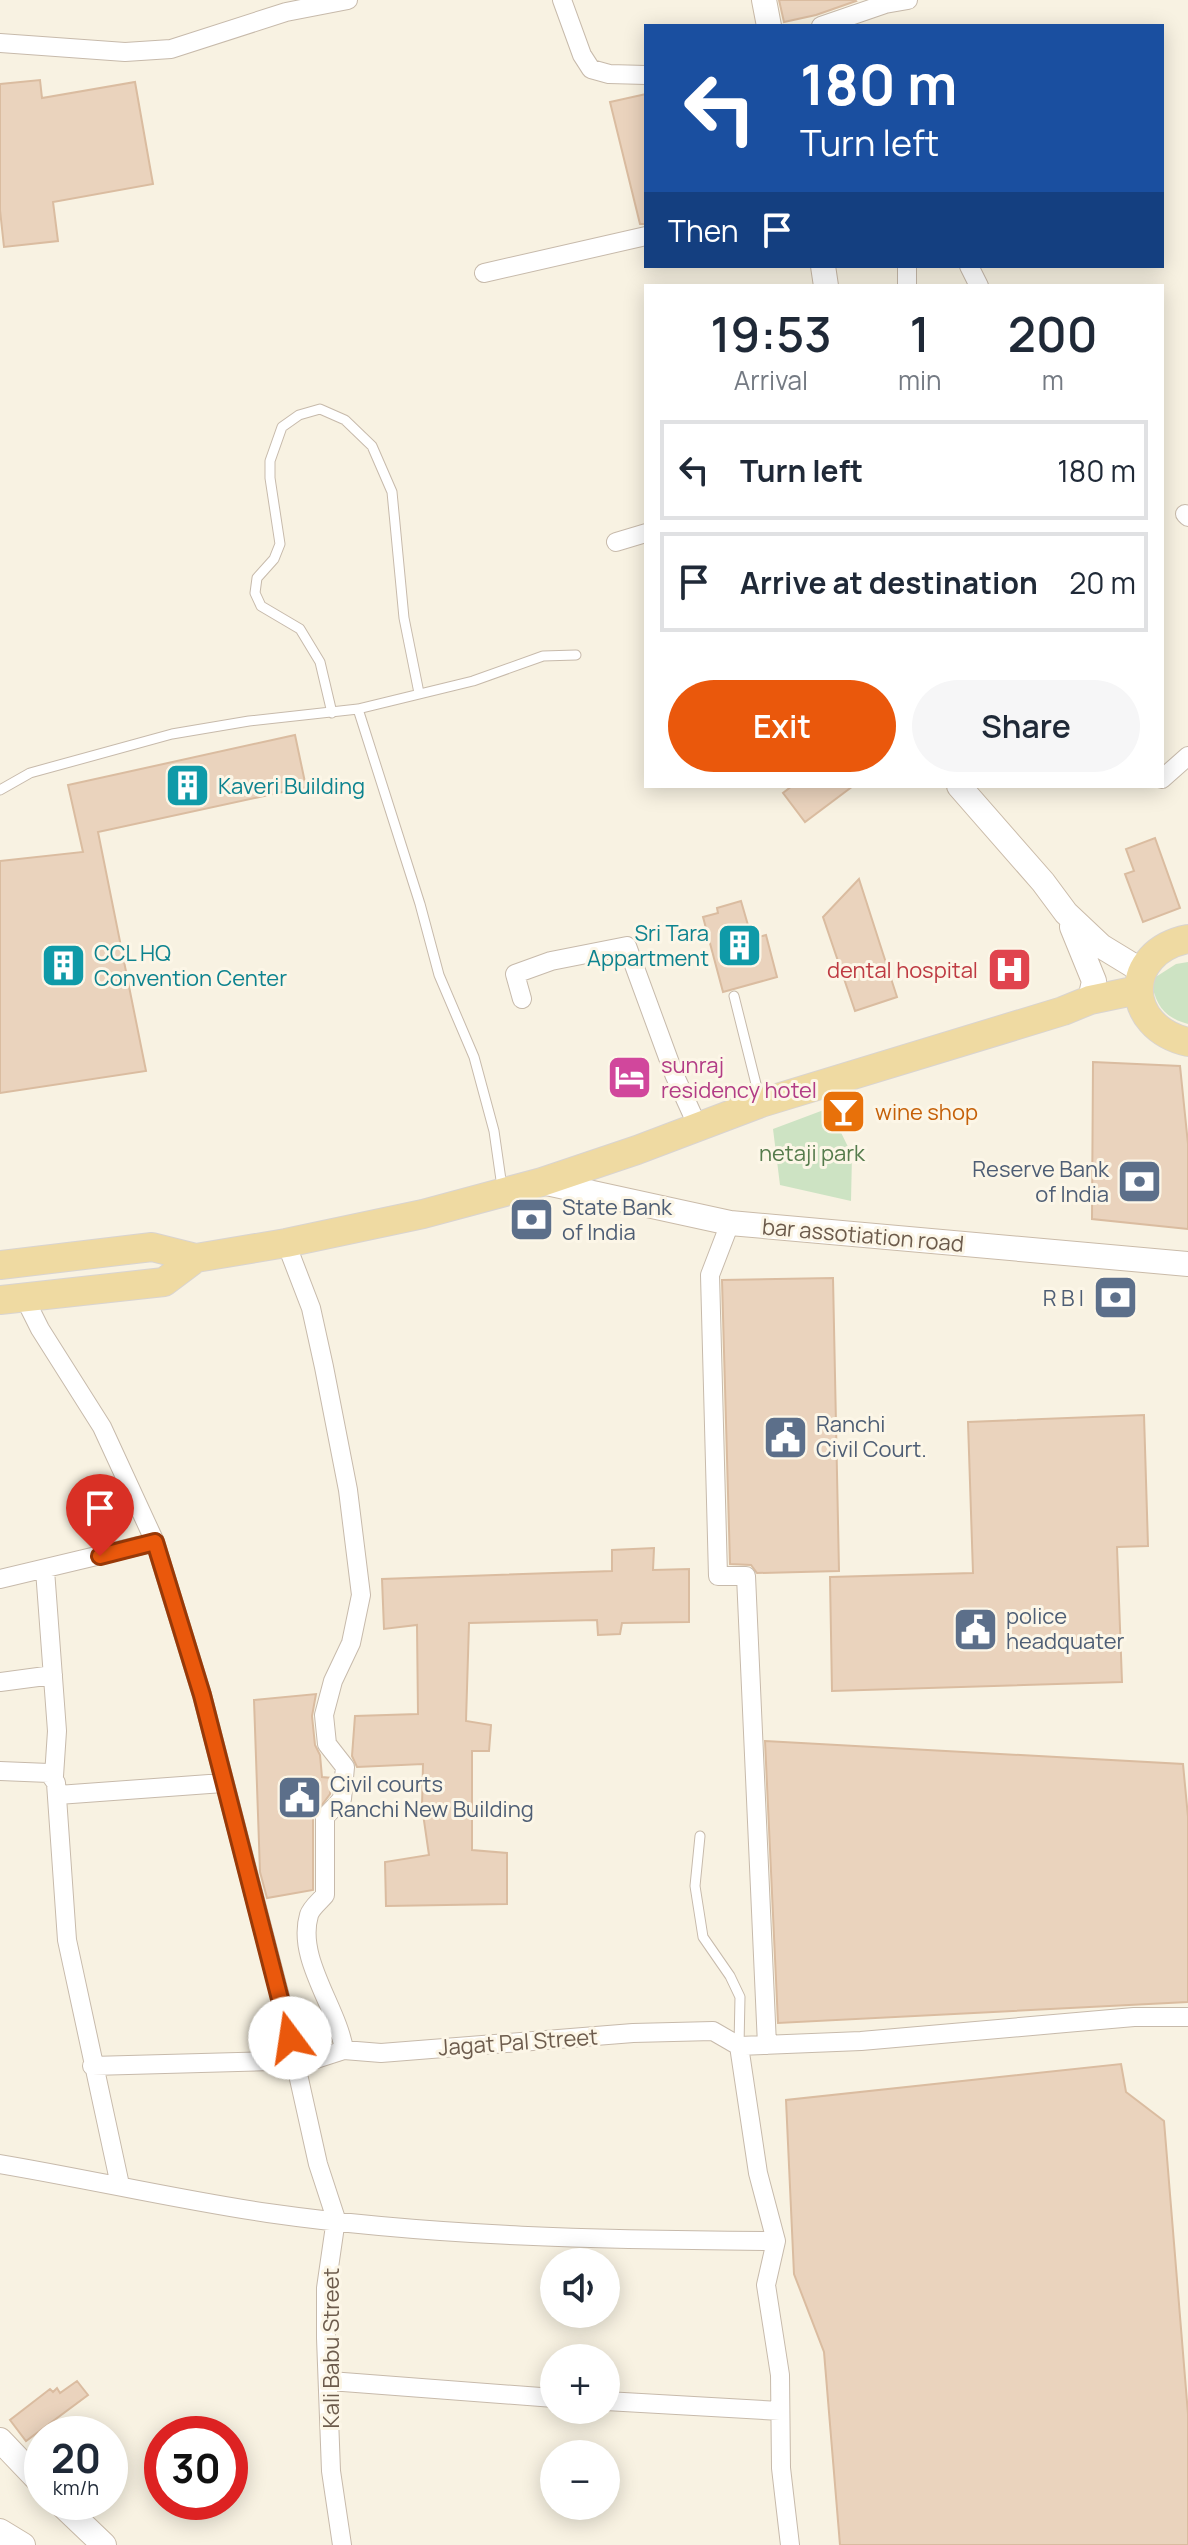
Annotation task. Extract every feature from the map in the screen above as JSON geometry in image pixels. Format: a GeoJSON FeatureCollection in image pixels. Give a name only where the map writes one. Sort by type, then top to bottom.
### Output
{"type":"FeatureCollection","features":[{"type":"Feature","properties":{"kind":"main road"},"geometry":{"type":"LineString","coordinates":[[764,0],[769,24]]}},
{"type":"Feature","properties":{"kind":"main road"},"geometry":{"type":"LineString","coordinates":[[961,788],[1066,913],[1140,981]]}},
{"type":"Feature","properties":{"kind":"main road"},"geometry":{"type":"LineString","coordinates":[[1066,913],[1094,981],[1090,1000]]}},
{"type":"Feature","properties":{"kind":"main road"},"geometry":{"type":"LineString","coordinates":[[1188,939],[1168,943],[1152,955],[1140,981],[1142,1010],[1153,1026],[1169,1037],[1188,1042]]}},
{"type":"Feature","properties":{"kind":"main road"},"geometry":{"type":"LineString","coordinates":[[0,1265],[152,1247],[196,1258],[286,1243],[502,1194],[761,1103],[1063,1011],[1140,981]]}},
{"type":"Feature","properties":{"kind":"main road","name":"bar assotiation road"},"geometry":{"type":"LineString","coordinates":[[542,1182],[730,1223],[1188,1264]]}},
{"type":"Feature","properties":{"kind":"main road"},"geometry":{"type":"LineString","coordinates":[[12,1298],[164,1282],[196,1258]]}},
{"type":"Feature","properties":{"kind":"main road"},"geometry":{"type":"LineString","coordinates":[[0,2440],[24,2465]]}},
{"type":"Feature","properties":{"kind":"main road"},"geometry":{"type":"LineString","coordinates":[[78,2520],[104,2545]]}},
{"type":"Feature","properties":{"kind":"main road"},"geometry":{"type":"LineString","coordinates":[[0,2531],[23,2545]]}},
{"type":"Feature","properties":{"kind":"street"},"geometry":{"type":"LineString","coordinates":[[0,43],[125,52],[171,49],[286,12],[348,0]]}},
{"type":"Feature","properties":{"kind":"street"},"geometry":{"type":"LineString","coordinates":[[562,0],[582,55],[591,69],[609,74],[644,75]]}},
{"type":"Feature","properties":{"kind":"street"},"geometry":{"type":"LineString","coordinates":[[827,24],[885,4],[908,0]]}},
{"type":"Feature","properties":{"kind":"street"},"geometry":{"type":"LineString","coordinates":[[484,273],[644,236]]}},
{"type":"Feature","properties":{"kind":"street"},"geometry":{"type":"LineString","coordinates":[[616,542],[644,534]]}},
{"type":"Feature","properties":{"kind":"street"},"geometry":{"type":"LineString","coordinates":[[1164,777],[1188,756]]}},
{"type":"Feature","properties":{"kind":"street"},"geometry":{"type":"LineString","coordinates":[[522,999],[515,974],[551,961],[627,946],[674,1074],[698,1127]]}},
{"type":"Feature","properties":{"kind":"street"},"geometry":{"type":"LineString","coordinates":[[730,1223],[710,1275],[718,1576],[746,1576],[767,2045]]}},
{"type":"Feature","properties":{"kind":"street"},"geometry":{"type":"LineString","coordinates":[[286,1243],[311,1308],[324,1367],[348,1490],[361,1595],[351,1643],[333,1681],[324,1715],[327,1744],[345,1767],[342,1799],[325,1817],[325,1895],[309,1914],[309,1942],[318,1982],[333,2011],[344,2050]]}},
{"type":"Feature","properties":{"kind":"street","name":"Kali Babu Street"},"geometry":{"type":"LineString","coordinates":[[12,1298],[40,1329],[102,1427],[155,1542],[202,1695],[318,2164],[336,2219],[326,2288],[331,2471],[342,2545]]}},
{"type":"Feature","properties":{"kind":"street"},"geometry":{"type":"LineString","coordinates":[[0,1579],[155,1542]]}},
{"type":"Feature","properties":{"kind":"street"},"geometry":{"type":"LineString","coordinates":[[45,1570],[57,1731],[54,1776],[58,1795],[67,1940],[120,2185]]}},
{"type":"Feature","properties":{"kind":"street"},"geometry":{"type":"LineString","coordinates":[[0,1682],[53,1675]]}},
{"type":"Feature","properties":{"kind":"street"},"geometry":{"type":"LineString","coordinates":[[0,1771],[39,1772],[54,1776]]}},
{"type":"Feature","properties":{"kind":"street"},"geometry":{"type":"LineString","coordinates":[[58,1795],[223,1783]]}},
{"type":"Feature","properties":{"kind":"street"},"geometry":{"type":"LineString","coordinates":[[790,2545],[781,2468],[780,2375],[766,2285],[776,2241],[758,2173],[739,2046],[861,2041],[1119,2018],[1188,2017]]}},
{"type":"Feature","properties":{"kind":"street","name":"Jagat Pal Street"},"geometry":{"type":"LineString","coordinates":[[92,2066],[313,2060],[344,2050],[381,2053],[633,2033],[713,2031],[739,2046]]}},
{"type":"Feature","properties":{"kind":"street"},"geometry":{"type":"LineString","coordinates":[[0,2164],[269,2213],[532,2237],[776,2241]]}},
{"type":"Feature","properties":{"kind":"street"},"geometry":{"type":"LineString","coordinates":[[330,2381],[540,2397]]}},
{"type":"Feature","properties":{"kind":"street"},"geometry":{"type":"LineString","coordinates":[[620,2402],[780,2411]]}},
{"type":"Feature","properties":{"kind":"lane"},"geometry":{"type":"LineString","coordinates":[[332,713],[320,662],[300,629],[261,606],[255,593],[257,578],[274,559],[280,544],[270,461],[282,427],[299,415],[320,409],[345,420],[372,446],[392,492],[404,618],[419,693]]}},
{"type":"Feature","properties":{"kind":"lane"},"geometry":{"type":"LineString","coordinates":[[0,790],[30,773],[172,734],[249,721],[358,709],[473,681],[543,656],[576,655]]}},
{"type":"Feature","properties":{"kind":"lane"},"geometry":{"type":"LineString","coordinates":[[358,709],[411,874],[439,975],[474,1057],[494,1131],[502,1194]]}},
{"type":"Feature","properties":{"kind":"lane"},"geometry":{"type":"LineString","coordinates":[[734,996],[761,1103]]}},
{"type":"Feature","properties":{"kind":"lane"},"geometry":{"type":"LineString","coordinates":[[700,1836],[695,1886],[703,1937],[730,1976],[740,1997],[739,2046]]}},
{"type":"Feature","properties":{"kind":"green space"},"geometry":{"type":"Polygon","coordinates":[[[1188,962],[1188,1024],[1172,1018],[1162,1009],[1151,980],[1176,964],[1188,962]]]}},
{"type":"Feature","properties":{"kind":"green space","name":"netaji park"},"geometry":{"type":"Polygon","coordinates":[[[829,1108],[852,1155],[851,1201],[780,1185],[773,1129],[829,1108]]]}},
{"type":"Feature","properties":{"kind":"building"},"geometry":{"type":"Polygon","coordinates":[[[779,0],[855,0],[856,1],[784,22],[779,0]]]}},
{"type":"Feature","properties":{"kind":"building"},"geometry":{"type":"Polygon","coordinates":[[[40,80],[42,98],[135,82],[153,184],[53,202],[58,241],[4,247],[0,210],[0,84],[40,80]]]}},
{"type":"Feature","properties":{"kind":"building"},"geometry":{"type":"Polygon","coordinates":[[[644,94],[644,224],[640,224],[610,102],[644,94]]]}},
{"type":"Feature","properties":{"kind":"building","name":"CCL HQ Convention Center"},"geometry":{"type":"Polygon","coordinates":[[[295,735],[306,787],[98,832],[146,1071],[0,1093],[0,861],[83,852],[68,785],[295,735]]]}},
{"type":"Feature","properties":{"kind":"building"},"geometry":{"type":"Polygon","coordinates":[[[789,788],[850,788],[805,822],[783,793],[789,788]]]}},
{"type":"Feature","properties":{"kind":"building"},"geometry":{"type":"Polygon","coordinates":[[[1155,838],[1180,908],[1143,922],[1125,874],[1134,871],[1126,849],[1155,838]]]}},
{"type":"Feature","properties":{"kind":"building"},"geometry":{"type":"Polygon","coordinates":[[[859,879],[897,997],[855,1011],[823,917],[859,879]]]}},
{"type":"Feature","properties":{"kind":"building","name":"Sri Tara Appartment"},"geometry":{"type":"Polygon","coordinates":[[[741,901],[752,939],[766,935],[777,977],[723,992],[703,917],[718,913],[717,908],[741,901]]]}},
{"type":"Feature","properties":{"kind":"building","name":"Reserve Bank of India"},"geometry":{"type":"Polygon","coordinates":[[[1093,1062],[1180,1066],[1188,1144],[1188,1229],[1092,1219],[1093,1062]]]}},
{"type":"Feature","properties":{"kind":"building"},"geometry":{"type":"Polygon","coordinates":[[[833,1278],[839,1571],[757,1573],[751,1565],[730,1564],[722,1280],[833,1278]]]}},
{"type":"Feature","properties":{"kind":"building"},"geometry":{"type":"Polygon","coordinates":[[[1144,1415],[1148,1546],[1117,1547],[1122,1682],[832,1691],[830,1577],[973,1573],[968,1422],[1144,1415]]]}},
{"type":"Feature","properties":{"kind":"building"},"geometry":{"type":"Polygon","coordinates":[[[654,1548],[653,1570],[689,1569],[689,1622],[622,1623],[620,1634],[598,1635],[597,1620],[469,1623],[466,1721],[491,1725],[489,1751],[472,1751],[472,1850],[507,1853],[507,1904],[386,1906],[385,1862],[429,1855],[422,1807],[423,1764],[357,1767],[352,1756],[355,1716],[418,1714],[417,1625],[384,1629],[382,1579],[612,1571],[612,1550],[654,1548]]]}},
{"type":"Feature","properties":{"kind":"building","name":"Civil courts Ranchi New Building"},"geometry":{"type":"Polygon","coordinates":[[[316,1694],[312,1716],[315,1745],[320,1755],[322,1777],[332,1778],[330,1794],[313,1817],[313,1890],[267,1898],[260,1872],[254,1700],[316,1694]]]}},
{"type":"Feature","properties":{"kind":"building"},"geometry":{"type":"Polygon","coordinates":[[[765,1741],[1183,1764],[1188,1817],[1188,2002],[778,2023],[765,1741]]]}},
{"type":"Feature","properties":{"kind":"building"},"geometry":{"type":"Polygon","coordinates":[[[1121,2064],[1126,2092],[1164,2121],[1188,2414],[1188,2545],[840,2545],[824,2352],[794,2274],[786,2100],[1121,2064]]]}},
{"type":"Feature","properties":{"kind":"building"},"geometry":{"type":"Polygon","coordinates":[[[77,2381],[88,2395],[60,2416],[24,2416],[24,2438],[10,2420],[50,2389],[53,2392],[57,2388],[60,2393],[77,2381]]]}},
{"type":"Feature","properties":{"kind":"place","name":"Kaveri Building"},"geometry":{"type":"Point","coordinates":[187,786]}},
{"type":"Feature","properties":{"kind":"place","name":"Sri Tara Appartment"},"geometry":{"type":"Point","coordinates":[740,946]}},
{"type":"Feature","properties":{"kind":"place","name":"CCL HQ Convention Center"},"geometry":{"type":"Point","coordinates":[63,966]}},
{"type":"Feature","properties":{"kind":"place","name":"dental hospital"},"geometry":{"type":"Point","coordinates":[1009,970]}},
{"type":"Feature","properties":{"kind":"place","name":"sunraj residency hotel"},"geometry":{"type":"Point","coordinates":[630,1078]}},
{"type":"Feature","properties":{"kind":"place","name":"wine shop"},"geometry":{"type":"Point","coordinates":[844,1112]}},
{"type":"Feature","properties":{"kind":"place","name":"Reserve Bank of India"},"geometry":{"type":"Point","coordinates":[1140,1182]}},
{"type":"Feature","properties":{"kind":"place","name":"State Bank of India"},"geometry":{"type":"Point","coordinates":[531,1220]}},
{"type":"Feature","properties":{"kind":"place","name":"R B I"},"geometry":{"type":"Point","coordinates":[1115,1298]}},
{"type":"Feature","properties":{"kind":"place","name":"Ranchi Civil Court."},"geometry":{"type":"Point","coordinates":[785,1437]}},
{"type":"Feature","properties":{"kind":"place","name":"police headquater"},"geometry":{"type":"Point","coordinates":[975,1629]}},
{"type":"Feature","properties":{"kind":"place","name":"Civil courts Ranchi New Building"},"geometry":{"type":"Point","coordinates":[299,1797]}},
{"type":"Feature","properties":{"kind":"route"},"geometry":{"type":"LineString","coordinates":[[100,1556],[155,1542],[202,1695],[290,2038]]}}]}
